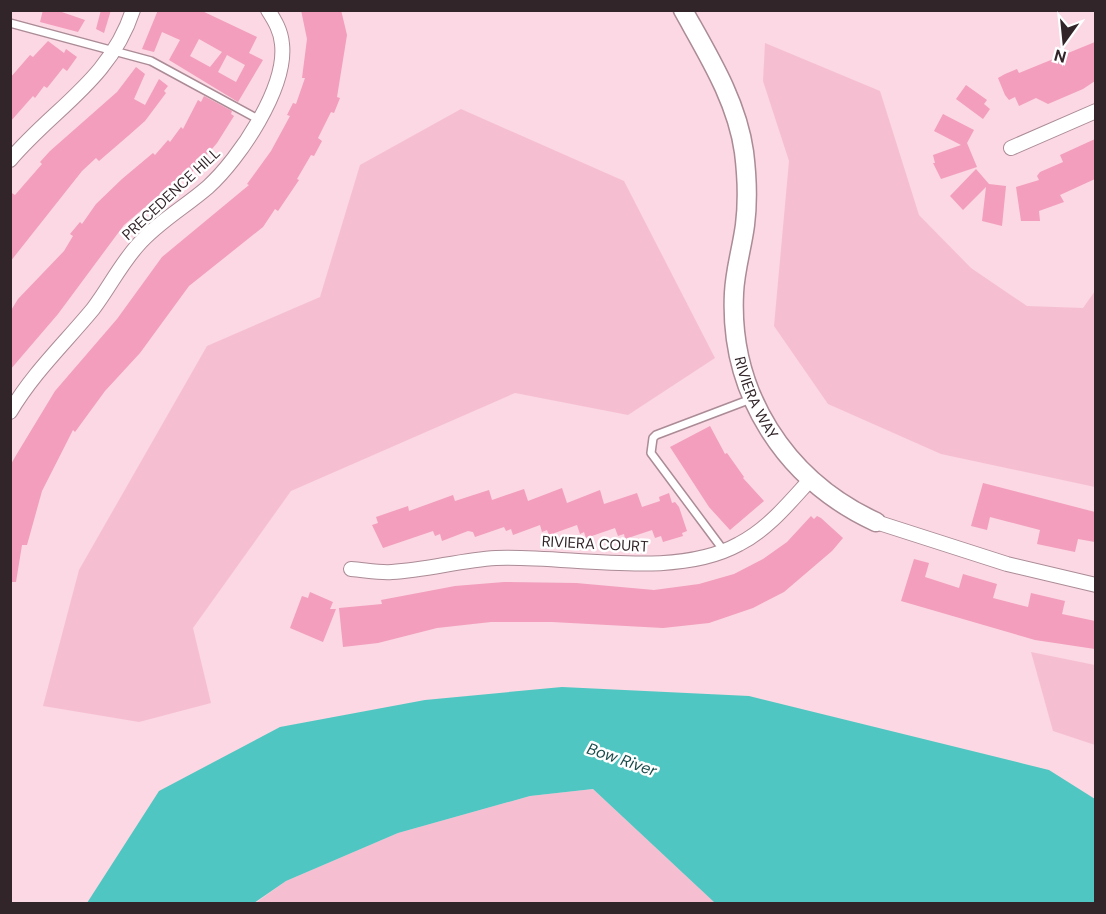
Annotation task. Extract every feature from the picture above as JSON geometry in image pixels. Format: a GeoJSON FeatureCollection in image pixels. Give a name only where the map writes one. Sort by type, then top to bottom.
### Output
{"type":"FeatureCollection","features":[{"type":"Feature","properties":{"kind":"street"},"geometry":{"type":"LineString","coordinates":[[10,160],[43,124],[98,75],[116,51],[133,10]]}},
{"type":"Feature","properties":{"kind":"street","name":"PRECEDENCE HILL"},"geometry":{"type":"LineString","coordinates":[[10,412],[38,371],[94,307],[136,248],[163,221],[218,176],[238,152],[274,86],[282,52],[278,26],[268,10]]}},
{"type":"Feature","properties":{"kind":"street","name":"RIVIERA WAY"},"geometry":{"type":"LineString","coordinates":[[683,10],[723,84],[739,128],[744,151],[747,202],[734,292],[734,317],[739,360],[752,399],[772,437],[810,480],[835,500],[876,522],[1007,564],[1095,585]]}},
{"type":"Feature","properties":{"kind":"street"},"geometry":{"type":"LineString","coordinates":[[1011,148],[1095,111]]}},
{"type":"Feature","properties":{"kind":"street","name":"RIVIERA COURT"},"geometry":{"type":"LineString","coordinates":[[351,569],[395,572],[443,563],[518,558],[663,564],[688,562],[724,551],[760,531],[810,480]]}},
{"type":"Feature","properties":{"kind":"lane"},"geometry":{"type":"LineString","coordinates":[[10,23],[162,65],[258,119]]}},
{"type":"Feature","properties":{"kind":"lane"},"geometry":{"type":"LineString","coordinates":[[724,551],[651,453],[651,446],[656,435],[752,399]]}},
{"type":"Feature","properties":{"kind":"shaded area"},"geometry":{"type":"Polygon","coordinates":[[[765,43],[880,91],[919,215],[971,268],[1027,306],[1083,308],[1095,291],[1095,487],[941,454],[828,404],[774,326],[789,161],[763,81],[765,43]]]}},
{"type":"Feature","properties":{"kind":"shaded area"},"geometry":{"type":"Polygon","coordinates":[[[461,109],[624,181],[715,358],[628,415],[515,393],[291,491],[193,628],[211,703],[139,722],[43,706],[79,570],[207,346],[320,297],[360,165],[461,109]]]}},
{"type":"Feature","properties":{"kind":"shaded area"},"geometry":{"type":"Polygon","coordinates":[[[1031,652],[1095,665],[1095,745],[1053,731],[1031,652]]]}},
{"type":"Feature","properties":{"kind":"shaded area"},"geometry":{"type":"Polygon","coordinates":[[[593,789],[715,903],[254,904],[286,881],[398,833],[530,796],[593,789]]]}},
{"type":"Feature","properties":{"kind":"water","name":"Bow River"},"geometry":{"type":"Polygon","coordinates":[[[562,687],[749,696],[1049,770],[1095,799],[1095,903],[715,903],[593,789],[530,796],[398,833],[286,881],[254,903],[87,903],[159,791],[280,727],[425,700],[562,687]]]}},
{"type":"Feature","properties":{"kind":"building"},"geometry":{"type":"Polygon","coordinates":[[[43,10],[56,10],[85,20],[78,32],[40,22],[43,10]]]}},
{"type":"Feature","properties":{"kind":"building"},"geometry":{"type":"Polygon","coordinates":[[[101,10],[111,10],[104,33],[96,29],[101,10]]]}},
{"type":"Feature","properties":{"kind":"building"},"geometry":{"type":"Polygon","coordinates":[[[158,10],[200,10],[257,37],[249,53],[263,60],[238,102],[169,60],[180,40],[162,32],[154,52],[142,49],[158,10]],[[199,39],[190,56],[210,67],[222,52],[199,39]],[[227,55],[218,72],[236,82],[245,65],[227,55]]]}},
{"type":"Feature","properties":{"kind":"building"},"geometry":{"type":"Polygon","coordinates":[[[301,10],[341,10],[347,35],[337,97],[340,98],[334,113],[331,112],[318,138],[322,141],[314,156],[311,155],[297,179],[299,180],[278,211],[275,209],[263,227],[189,286],[140,353],[105,391],[75,432],[73,430],[42,491],[27,545],[22,545],[16,582],[10,582],[10,466],[55,391],[117,319],[162,257],[249,185],[247,184],[271,151],[290,116],[287,115],[293,103],[296,104],[305,78],[302,78],[307,39],[301,10]]]}},
{"type":"Feature","properties":{"kind":"building"},"geometry":{"type":"Polygon","coordinates":[[[48,41],[64,53],[66,49],[77,57],[67,71],[63,68],[47,88],[44,86],[35,98],[33,96],[10,122],[10,78],[30,55],[33,57],[48,41]]]}},
{"type":"Feature","properties":{"kind":"building"},"geometry":{"type":"Polygon","coordinates":[[[1095,42],[1095,81],[1083,89],[1048,104],[1036,98],[1019,106],[1015,97],[1009,100],[1005,95],[998,78],[1017,69],[1019,73],[1095,42]]]}},
{"type":"Feature","properties":{"kind":"building"},"geometry":{"type":"Polygon","coordinates":[[[136,67],[145,74],[134,99],[145,105],[159,79],[168,86],[164,91],[166,93],[145,121],[99,161],[96,158],[82,171],[10,262],[10,192],[15,195],[42,164],[40,162],[50,151],[117,92],[136,67]]]}},
{"type":"Feature","properties":{"kind":"building"},"geometry":{"type":"Polygon","coordinates":[[[966,85],[987,100],[984,104],[990,109],[983,119],[956,99],[966,85]]]}},
{"type":"Feature","properties":{"kind":"building"},"geometry":{"type":"Polygon","coordinates":[[[204,96],[232,111],[231,114],[234,116],[217,143],[188,177],[184,174],[124,225],[58,314],[10,370],[10,312],[18,299],[64,251],[73,236],[70,234],[80,222],[82,224],[96,204],[153,153],[155,155],[168,140],[170,142],[181,127],[183,129],[198,100],[201,102],[204,96]]]}},
{"type":"Feature","properties":{"kind":"building"},"geometry":{"type":"Polygon","coordinates":[[[943,114],[974,130],[967,143],[977,167],[941,179],[933,163],[935,163],[933,155],[961,145],[934,131],[943,114]]]}},
{"type":"Feature","properties":{"kind":"building"},"geometry":{"type":"Polygon","coordinates":[[[1095,139],[1095,179],[1060,195],[1064,202],[1039,211],[1040,221],[1021,221],[1016,187],[1039,180],[1037,176],[1040,172],[1063,162],[1060,155],[1095,139]]]}},
{"type":"Feature","properties":{"kind":"building"},"geometry":{"type":"Polygon","coordinates":[[[976,169],[989,184],[1006,186],[1002,226],[982,221],[986,187],[963,210],[950,196],[976,169]]]}},
{"type":"Feature","properties":{"kind":"building"},"geometry":{"type":"Polygon","coordinates":[[[710,426],[725,454],[727,453],[743,478],[764,501],[730,530],[709,507],[670,447],[710,426]]]}},
{"type":"Feature","properties":{"kind":"building"},"geometry":{"type":"Polygon","coordinates":[[[983,483],[1095,512],[1095,542],[1078,539],[1075,552],[1037,544],[1040,530],[990,517],[987,530],[971,526],[983,483]]]}},
{"type":"Feature","properties":{"kind":"building"},"geometry":{"type":"Polygon","coordinates":[[[562,488],[567,503],[600,490],[604,504],[637,493],[642,507],[660,501],[659,497],[669,493],[672,503],[675,502],[679,507],[687,531],[682,533],[683,536],[663,542],[661,536],[655,538],[652,530],[625,539],[624,534],[618,536],[615,528],[586,538],[584,532],[580,534],[577,525],[549,535],[547,530],[542,532],[540,525],[513,535],[511,529],[506,531],[504,527],[475,537],[473,532],[468,531],[442,541],[440,534],[435,536],[433,531],[383,548],[372,525],[378,523],[376,517],[408,506],[409,511],[453,495],[455,501],[489,490],[492,500],[524,489],[528,501],[562,488]]]}},
{"type":"Feature","properties":{"kind":"building"},"geometry":{"type":"Polygon","coordinates":[[[811,516],[814,519],[817,516],[821,518],[843,538],[832,551],[784,592],[753,608],[709,623],[663,628],[552,622],[491,622],[437,628],[378,643],[343,647],[339,608],[382,604],[381,600],[455,586],[504,582],[576,583],[654,590],[699,584],[734,574],[763,559],[787,542],[811,516]]]}},
{"type":"Feature","properties":{"kind":"building"},"geometry":{"type":"Polygon","coordinates":[[[914,559],[929,563],[925,577],[959,588],[963,574],[997,584],[993,598],[1028,607],[1031,593],[1065,601],[1062,614],[1095,621],[1095,649],[1035,640],[901,601],[914,559]]]}},
{"type":"Feature","properties":{"kind":"building"},"geometry":{"type":"Polygon","coordinates":[[[310,592],[333,602],[330,609],[336,609],[323,642],[290,628],[302,596],[308,598],[310,592]]]}}]}
